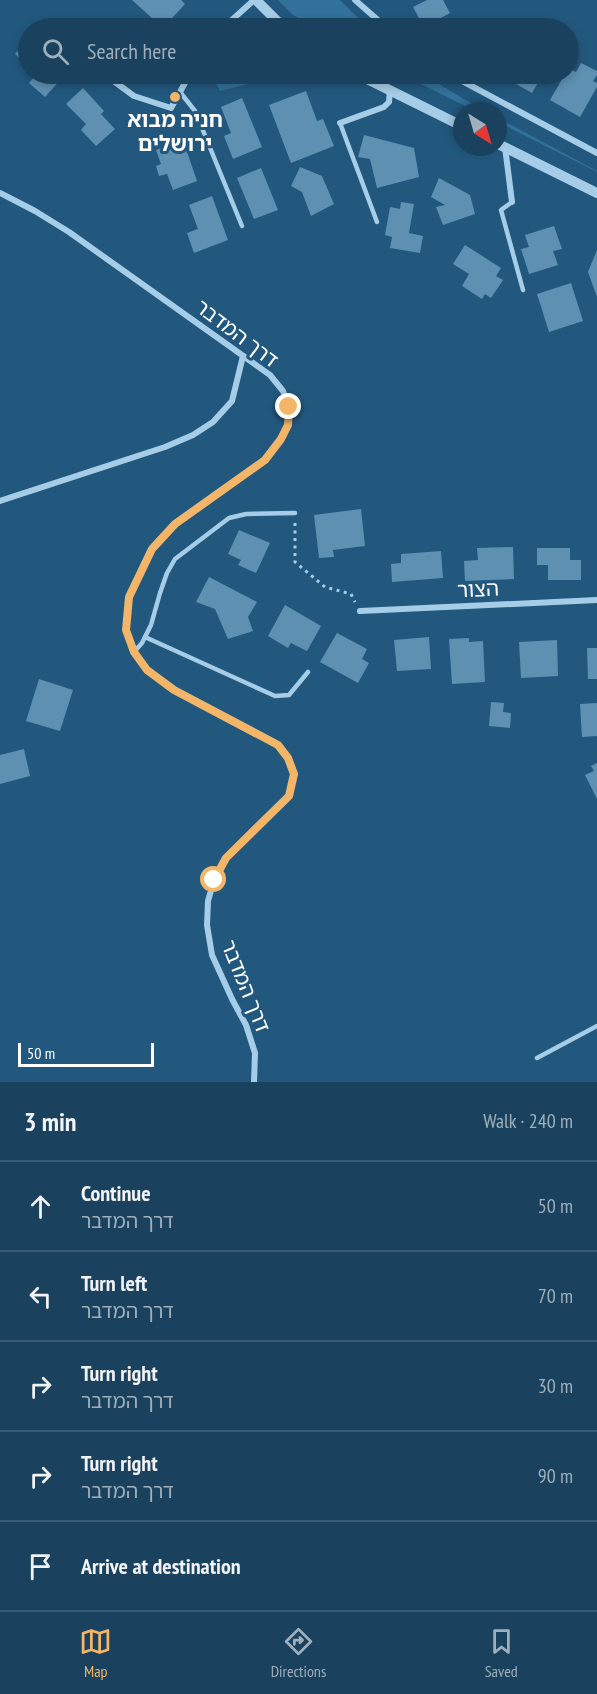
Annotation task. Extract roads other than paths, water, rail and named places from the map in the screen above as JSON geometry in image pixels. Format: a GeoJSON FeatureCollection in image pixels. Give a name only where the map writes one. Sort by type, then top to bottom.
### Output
{"type":"FeatureCollection","features":[{"type":"Feature","properties":{"kind":"street"},"geometry":{"type":"LineString","coordinates":[[234,18],[255,0],[274,18]]}},
{"type":"Feature","properties":{"kind":"street"},"geometry":{"type":"LineString","coordinates":[[355,0],[376,18]]}},
{"type":"Feature","properties":{"kind":"street"},"geometry":{"type":"LineString","coordinates":[[118,84],[134,96],[171,108],[184,84]]}},
{"type":"Feature","properties":{"kind":"street"},"geometry":{"type":"LineString","coordinates":[[378,84],[453,122]]}},
{"type":"Feature","properties":{"kind":"street"},"geometry":{"type":"LineString","coordinates":[[468,84],[595,151]]}},
{"type":"Feature","properties":{"kind":"street"},"geometry":{"type":"LineString","coordinates":[[340,123],[384,107],[389,102],[390,90]]}},
{"type":"Feature","properties":{"kind":"street"},"geometry":{"type":"LineString","coordinates":[[507,149],[597,193]]}},
{"type":"Feature","properties":{"kind":"street"},"geometry":{"type":"LineString","coordinates":[[503,156],[512,202]]}},
{"type":"Feature","properties":{"kind":"street","name":"דרך המדבר"},"geometry":{"type":"LineString","coordinates":[[0,193],[69,231],[270,375],[283,391],[289,407],[288,425],[281,439],[265,460],[175,524],[152,549],[129,597],[126,630],[134,652],[147,670],[174,690],[278,745],[288,758],[294,774],[289,796],[226,858],[214,880],[208,901],[207,925],[213,955],[246,1025],[255,1053],[254,1082]]}},
{"type":"Feature","properties":{"kind":"street"},"geometry":{"type":"LineString","coordinates":[[0,501],[156,450],[193,435],[213,422],[232,401],[243,356]]}},
{"type":"Feature","properties":{"kind":"street","name":"הצור"},"geometry":{"type":"LineString","coordinates":[[360,611],[597,600]]}},
{"type":"Feature","properties":{"kind":"lane"},"geometry":{"type":"LineString","coordinates":[[180,92],[195,111],[242,226]]}},
{"type":"Feature","properties":{"kind":"lane"},"geometry":{"type":"LineString","coordinates":[[340,123],[377,222]]}},
{"type":"Feature","properties":{"kind":"lane"},"geometry":{"type":"LineString","coordinates":[[512,202],[501,210],[523,290]]}},
{"type":"Feature","properties":{"kind":"lane"},"geometry":{"type":"LineString","coordinates":[[134,652],[151,626],[167,573],[175,559],[229,518],[246,514],[295,513]]}},
{"type":"Feature","properties":{"kind":"lane"},"geometry":{"type":"LineString","coordinates":[[145,637],[276,696],[289,695],[308,672]]}},
{"type":"Feature","properties":{"kind":"lane"},"geometry":{"type":"LineString","coordinates":[[537,1058],[597,1026]]}},
{"type":"Feature","properties":{"kind":"place","name":"חניה מבוא ירושלים"},"geometry":{"type":"Point","coordinates":[175,97]}}]}
